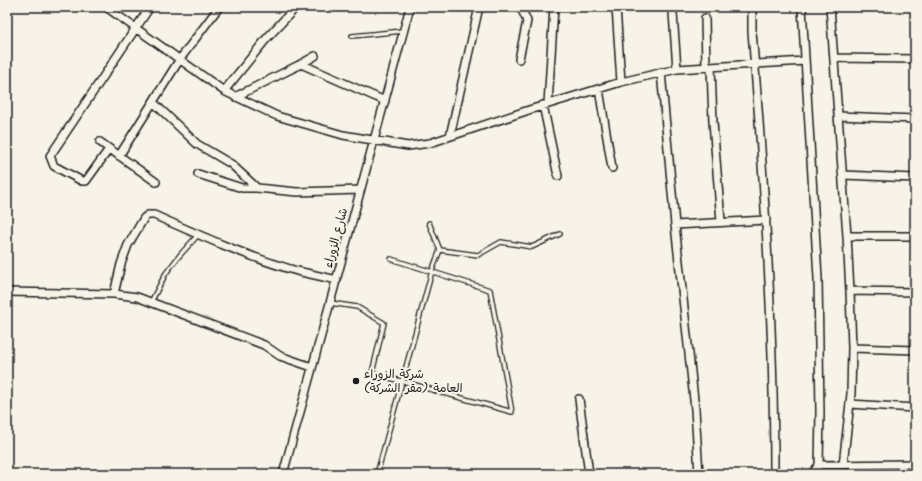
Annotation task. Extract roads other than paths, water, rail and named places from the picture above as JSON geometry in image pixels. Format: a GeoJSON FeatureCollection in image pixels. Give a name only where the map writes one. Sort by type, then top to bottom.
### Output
{"type":"FeatureCollection","features":[{"type":"Feature","properties":{"kind":"street"},"geometry":{"type":"LineString","coordinates":[[106,7],[224,91],[235,97],[277,116],[343,135],[408,146],[430,142],[450,136],[599,88],[677,68],[805,60]]}},
{"type":"Feature","properties":{"kind":"street"},"geometry":{"type":"LineString","coordinates":[[109,149],[86,180],[82,181],[54,166],[50,156],[150,7]]}},
{"type":"Feature","properties":{"kind":"street"},"geometry":{"type":"LineString","coordinates":[[119,156],[180,59],[219,7]]}},
{"type":"Feature","properties":{"kind":"street","name":"شارع الزوراء"},"geometry":{"type":"LineString","coordinates":[[283,474],[410,7]]}},
{"type":"Feature","properties":{"kind":"street"},"geometry":{"type":"LineString","coordinates":[[450,136],[478,7]]}},
{"type":"Feature","properties":{"kind":"street"},"geometry":{"type":"LineString","coordinates":[[519,7],[527,21],[519,59]]}},
{"type":"Feature","properties":{"kind":"street"},"geometry":{"type":"LineString","coordinates":[[554,7],[546,105],[558,176]]}},
{"type":"Feature","properties":{"kind":"street"},"geometry":{"type":"LineString","coordinates":[[616,7],[621,82]]}},
{"type":"Feature","properties":{"kind":"street"},"geometry":{"type":"LineString","coordinates":[[752,7],[754,64],[766,220],[774,417],[774,474]]}},
{"type":"Feature","properties":{"kind":"street"},"geometry":{"type":"LineString","coordinates":[[802,7],[818,278],[820,412],[819,465],[812,474]]}},
{"type":"Feature","properties":{"kind":"street"},"geometry":{"type":"LineString","coordinates":[[830,7],[847,236],[852,348],[850,404],[843,464]]}},
{"type":"Feature","properties":{"kind":"street"},"geometry":{"type":"LineString","coordinates":[[224,91],[267,38],[295,8]]}},
{"type":"Feature","properties":{"kind":"street"},"geometry":{"type":"LineString","coordinates":[[673,13],[677,68]]}},
{"type":"Feature","properties":{"kind":"street"},"geometry":{"type":"LineString","coordinates":[[705,18],[721,222]]}},
{"type":"Feature","properties":{"kind":"street"},"geometry":{"type":"LineString","coordinates":[[235,97],[315,56]]}},
{"type":"Feature","properties":{"kind":"street"},"geometry":{"type":"LineString","coordinates":[[834,58],[915,59]]}},
{"type":"Feature","properties":{"kind":"street"},"geometry":{"type":"LineString","coordinates":[[301,64],[385,101]]}},
{"type":"Feature","properties":{"kind":"street"},"geometry":{"type":"LineString","coordinates":[[661,72],[675,225],[695,409],[699,474]]}},
{"type":"Feature","properties":{"kind":"street"},"geometry":{"type":"LineString","coordinates":[[599,88],[612,168]]}},
{"type":"Feature","properties":{"kind":"street"},"geometry":{"type":"LineString","coordinates":[[153,102],[198,144],[231,164],[257,188]]}},
{"type":"Feature","properties":{"kind":"street"},"geometry":{"type":"LineString","coordinates":[[838,116],[915,119]]}},
{"type":"Feature","properties":{"kind":"street"},"geometry":{"type":"LineString","coordinates":[[100,142],[156,182]]}},
{"type":"Feature","properties":{"kind":"street"},"geometry":{"type":"LineString","coordinates":[[198,174],[242,188],[296,192],[360,190]]}},
{"type":"Feature","properties":{"kind":"street"},"geometry":{"type":"LineString","coordinates":[[843,175],[915,178]]}},
{"type":"Feature","properties":{"kind":"street"},"geometry":{"type":"LineString","coordinates":[[114,294],[121,264],[128,244],[144,218],[148,215],[154,214],[198,235],[263,260],[298,271],[336,280]]}},
{"type":"Feature","properties":{"kind":"street"},"geometry":{"type":"LineString","coordinates":[[675,225],[766,220]]}},
{"type":"Feature","properties":{"kind":"street"},"geometry":{"type":"LineString","coordinates":[[847,236],[915,236]]}},
{"type":"Feature","properties":{"kind":"street"},"geometry":{"type":"LineString","coordinates":[[850,291],[915,292]]}},
{"type":"Feature","properties":{"kind":"street"},"geometry":{"type":"LineString","coordinates":[[7,292],[114,294],[137,297],[264,345],[280,356],[312,367]]}},
{"type":"Feature","properties":{"kind":"street"},"geometry":{"type":"LineString","coordinates":[[852,348],[915,350]]}},
{"type":"Feature","properties":{"kind":"street"},"geometry":{"type":"LineString","coordinates":[[579,399],[588,474]]}},
{"type":"Feature","properties":{"kind":"street"},"geometry":{"type":"LineString","coordinates":[[850,404],[915,408]]}},
{"type":"Feature","properties":{"kind":"street"},"geometry":{"type":"LineString","coordinates":[[819,465],[915,464]]}},
{"type":"Feature","properties":{"kind":"lane"},"geometry":{"type":"LineString","coordinates":[[352,36],[403,31]]}},
{"type":"Feature","properties":{"kind":"lane"},"geometry":{"type":"LineString","coordinates":[[376,474],[432,271],[440,250],[429,223]]}},
{"type":"Feature","properties":{"kind":"lane"},"geometry":{"type":"LineString","coordinates":[[440,250],[478,255],[501,242],[532,247],[560,234]]}},
{"type":"Feature","properties":{"kind":"lane"},"geometry":{"type":"LineString","coordinates":[[151,302],[166,272],[198,235]]}},
{"type":"Feature","properties":{"kind":"lane"},"geometry":{"type":"LineString","coordinates":[[330,303],[357,307],[384,323],[372,373],[512,412],[490,290],[391,259]]}},
{"type":"Feature","properties":{"kind":"place","name":"شركة الزوراء العامة (مقر الشركة)"},"geometry":{"type":"Point","coordinates":[356,381]}}]}
